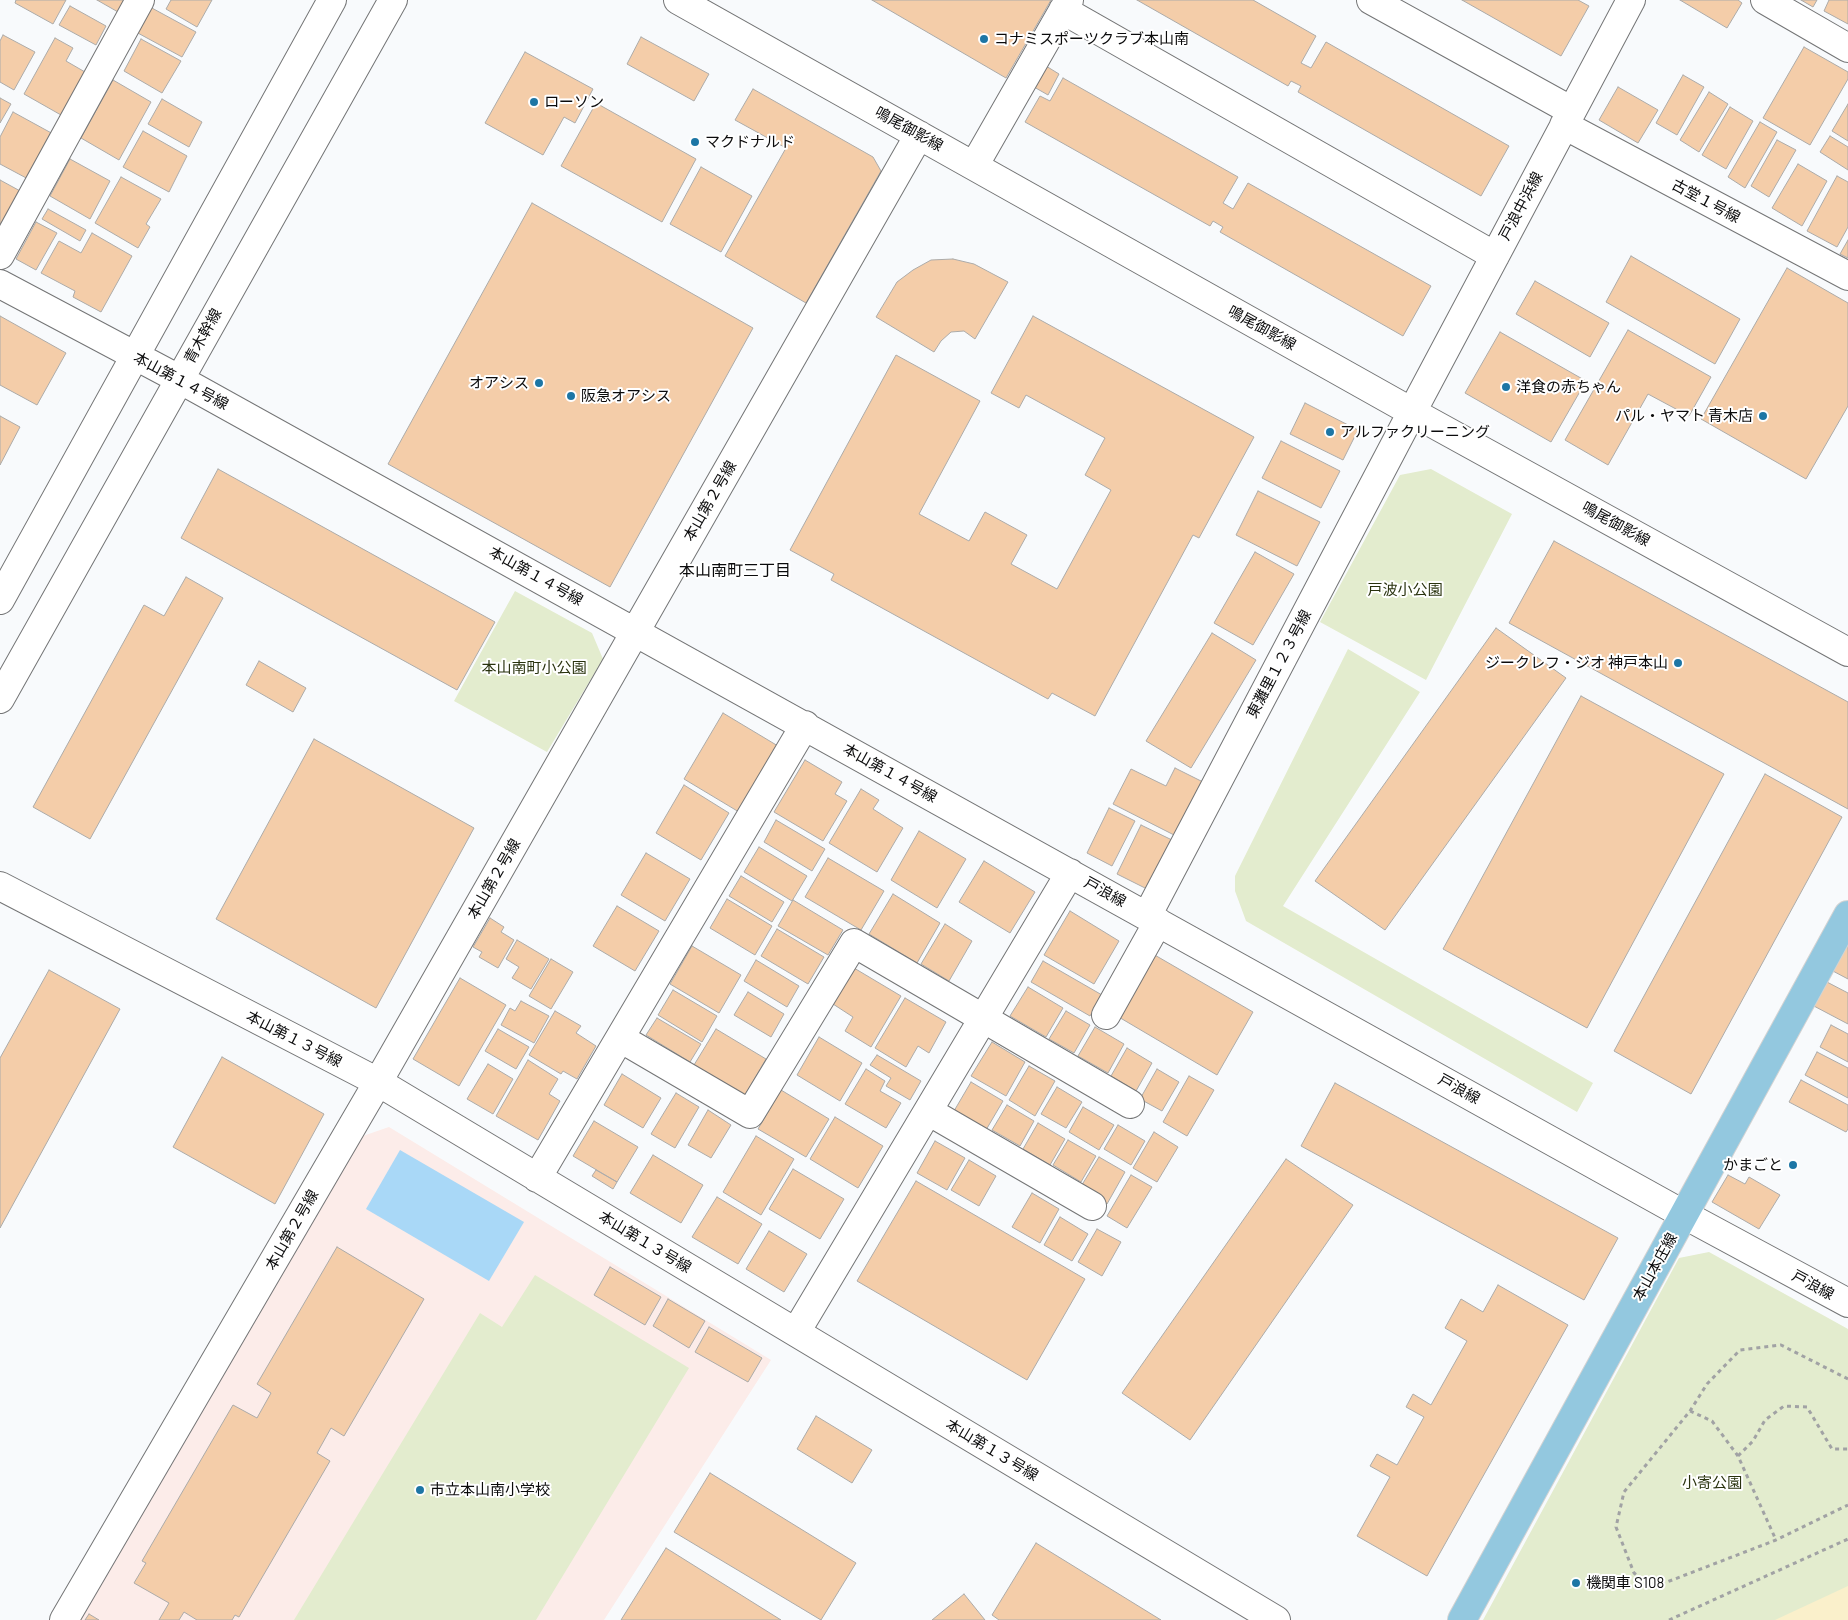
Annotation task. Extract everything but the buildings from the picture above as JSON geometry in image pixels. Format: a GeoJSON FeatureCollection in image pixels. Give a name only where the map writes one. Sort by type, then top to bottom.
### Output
{"type":"FeatureCollection","features":[{"type":"Feature","properties":{"kind":"main road","name":"本山本庄線"},"geometry":{"type":"LineString","coordinates":[[1462,1620],[1848,915]]}},
{"type":"Feature","properties":{"kind":"street"},"geometry":{"type":"LineString","coordinates":[[0,255],[140,0]]}},
{"type":"Feature","properties":{"kind":"street"},"geometry":{"type":"LineString","coordinates":[[0,600],[332,0]]}},
{"type":"Feature","properties":{"kind":"street","name":"青木幹線"},"geometry":{"type":"LineString","coordinates":[[0,699],[393,0]]}},
{"type":"Feature","properties":{"kind":"street","name":"古堂１号線"},"geometry":{"type":"LineString","coordinates":[[1371,0],[1568,118],[1848,276]]}},
{"type":"Feature","properties":{"kind":"street","name":"戸浪中浜線"},"geometry":{"type":"LineString","coordinates":[[1412,412],[1631,0]]}},
{"type":"Feature","properties":{"kind":"street"},"geometry":{"type":"LineString","coordinates":[[1765,0],[1848,48]]}},
{"type":"Feature","properties":{"kind":"street","name":"鳴尾御影線"},"geometry":{"type":"LineString","coordinates":[[695,4],[974,166],[1412,412],[1848,652]]}},
{"type":"Feature","properties":{"kind":"street"},"geometry":{"type":"LineString","coordinates":[[974,166],[1066,5],[1495,256]]}},
{"type":"Feature","properties":{"kind":"street","name":"本山第２号線"},"geometry":{"type":"LineString","coordinates":[[64,1620],[378,1082],[920,135]]}},
{"type":"Feature","properties":{"kind":"street","name":"本山第１４号線"},"geometry":{"type":"LineString","coordinates":[[0,284],[179,379],[1070,873]]}},
{"type":"Feature","properties":{"kind":"street","name":"東灘里１２３号線"},"geometry":{"type":"LineString","coordinates":[[1106,1014],[1412,412]]}},
{"type":"Feature","properties":{"kind":"street"},"geometry":{"type":"LineString","coordinates":[[537,1178],[805,725]]}},
{"type":"Feature","properties":{"kind":"street"},"geometry":{"type":"LineString","coordinates":[[796,1332],[1070,873]]}},
{"type":"Feature","properties":{"kind":"street","name":"戸浪線"},"geometry":{"type":"LineString","coordinates":[[1070,873],[1683,1214],[1848,1303]]}},
{"type":"Feature","properties":{"kind":"street","name":"本山第１３号線"},"geometry":{"type":"LineString","coordinates":[[0,886],[378,1082],[1276,1620]]}},
{"type":"Feature","properties":{"kind":"street"},"geometry":{"type":"LineString","coordinates":[[620,1038],[750,1114],[854,943],[1130,1104]]}},
{"type":"Feature","properties":{"kind":"street"},"geometry":{"type":"LineString","coordinates":[[928,1111],[1092,1206]]}},
{"type":"Feature","properties":{"kind":"path"},"geometry":{"type":"LineString","coordinates":[[1848,1379],[1781,1345],[1740,1350],[1708,1384],[1690,1411],[1624,1492],[1616,1527],[1634,1573],[1648,1584],[1667,1582],[1776,1540],[1848,1505]]}},
{"type":"Feature","properties":{"kind":"path"},"geometry":{"type":"LineString","coordinates":[[1738,1456],[1753,1441],[1765,1420],[1784,1406],[1807,1408],[1832,1449],[1848,1449]]}},
{"type":"Feature","properties":{"kind":"path"},"geometry":{"type":"LineString","coordinates":[[1690,1411],[1712,1421],[1738,1456],[1776,1540]]}},
{"type":"Feature","properties":{"kind":"path"},"geometry":{"type":"LineString","coordinates":[[1669,1620],[1848,1539]]}},
{"type":"Feature","properties":{"kind":"shaded area","name":"市立本山南小学校"},"geometry":{"type":"Polygon","coordinates":[[[389,1127],[771,1360],[604,1620],[77,1620],[357,1138],[389,1127]]]}},
{"type":"Feature","properties":{"kind":"green space","name":"戸波小公園"},"geometry":{"type":"Polygon","coordinates":[[[1431,469],[1512,514],[1426,680],[1320,622],[1400,475],[1431,469]]]}},
{"type":"Feature","properties":{"kind":"green space","name":"本山南町小公園"},"geometry":{"type":"Polygon","coordinates":[[[515,591],[592,633],[603,659],[547,752],[454,701],[515,591]]]}},
{"type":"Feature","properties":{"kind":"green space"},"geometry":{"type":"Polygon","coordinates":[[[1348,649],[1420,692],[1283,906],[1593,1083],[1577,1112],[1246,921],[1235,891],[1235,876],[1348,649]]]}},
{"type":"Feature","properties":{"kind":"green space","name":"小寄公園"},"geometry":{"type":"Polygon","coordinates":[[[1709,1252],[1848,1329],[1848,1620],[1483,1620],[1679,1258],[1709,1252]]]}},
{"type":"Feature","properties":{"kind":"green space"},"geometry":{"type":"Polygon","coordinates":[[[535,1275],[689,1368],[536,1620],[294,1620],[480,1313],[502,1327],[535,1275]]]}},
{"type":"Feature","properties":{"kind":"sand"},"geometry":{"type":"Polygon","coordinates":[[[1848,1586],[1848,1620],[1775,1620],[1848,1586]]]}},
{"type":"Feature","properties":{"kind":"water"},"geometry":{"type":"Polygon","coordinates":[[[400,1150],[524,1222],[489,1281],[366,1209],[400,1150]]]}},
{"type":"Feature","properties":{"kind":"place","name":"コナミスポーツクラブ本山南"},"geometry":{"type":"Point","coordinates":[984,39]}},
{"type":"Feature","properties":{"kind":"place","name":"ローソン"},"geometry":{"type":"Point","coordinates":[534,102]}},
{"type":"Feature","properties":{"kind":"place","name":"マクドナルド"},"geometry":{"type":"Point","coordinates":[695,142]}},
{"type":"Feature","properties":{"kind":"place","name":"オアシス"},"geometry":{"type":"Point","coordinates":[539,383]}},
{"type":"Feature","properties":{"kind":"place","name":"洋食の赤ちゃん"},"geometry":{"type":"Point","coordinates":[1506,387]}},
{"type":"Feature","properties":{"kind":"place","name":"阪急オアシス"},"geometry":{"type":"Point","coordinates":[571,396]}},
{"type":"Feature","properties":{"kind":"place","name":"パル・ヤマト 青木店"},"geometry":{"type":"Point","coordinates":[1763,416]}},
{"type":"Feature","properties":{"kind":"place","name":"アルファクリーニング"},"geometry":{"type":"Point","coordinates":[1330,432]}},
{"type":"Feature","properties":{"kind":"place","name":"ジークレフ・ジオ 神戸本山"},"geometry":{"type":"Point","coordinates":[1678,663]}},
{"type":"Feature","properties":{"kind":"place","name":"かまごと"},"geometry":{"type":"Point","coordinates":[1793,1165]}},
{"type":"Feature","properties":{"kind":"place","name":"市立本山南小学校"},"geometry":{"type":"Point","coordinates":[420,1490]}},
{"type":"Feature","properties":{"kind":"place","name":"機関車 S108"},"geometry":{"type":"Point","coordinates":[1576,1583]}},
{"type":"Feature","properties":{"kind":"district","name":"本山南町三丁目"},"geometry":{"type":"Point","coordinates":[735,571]}}]}
